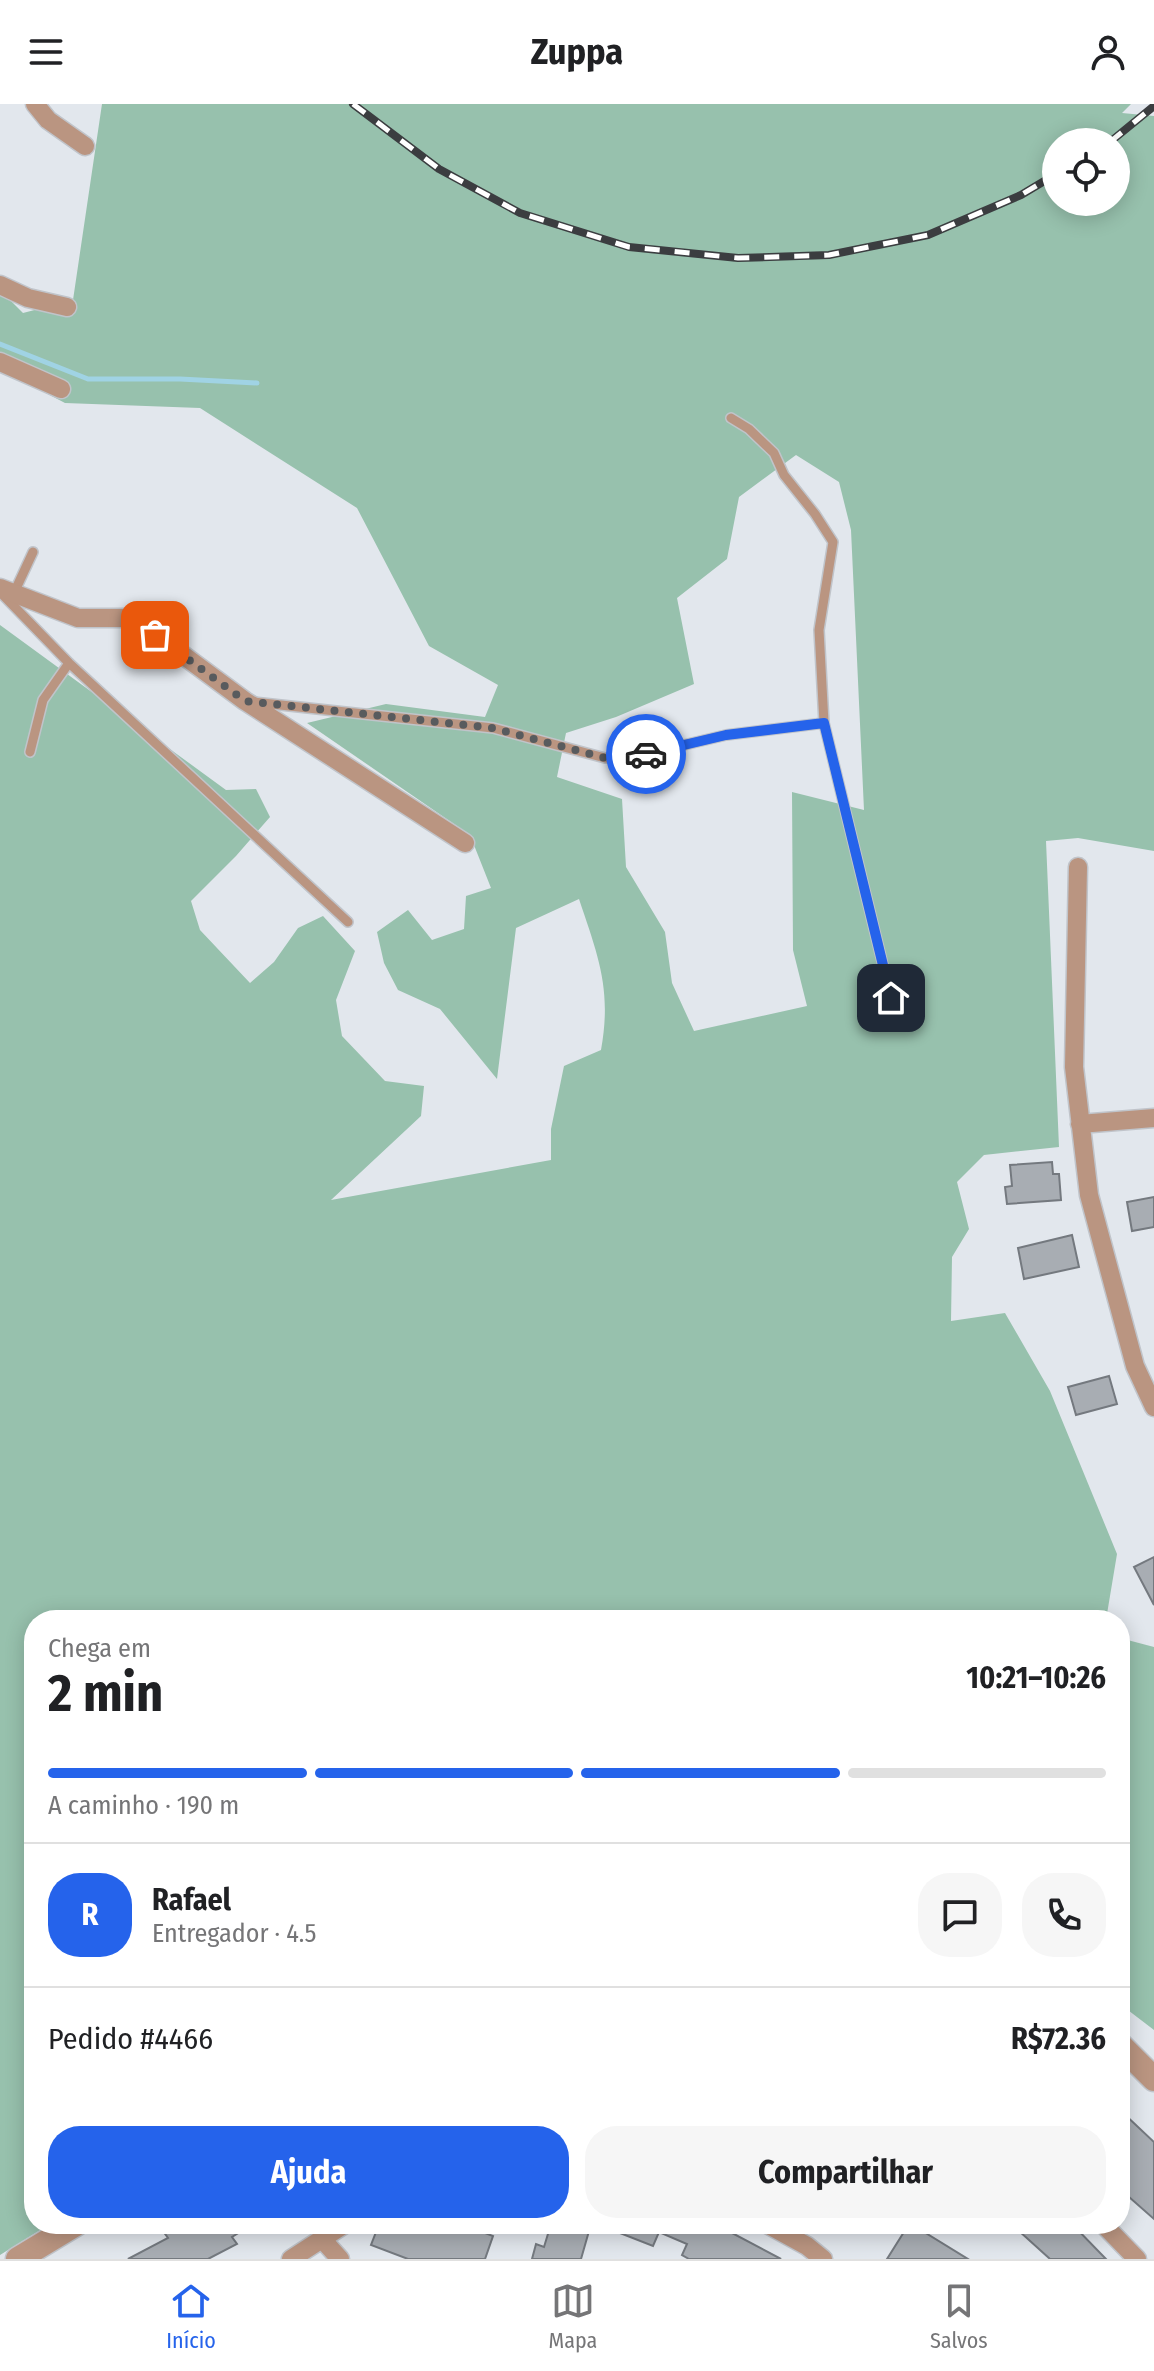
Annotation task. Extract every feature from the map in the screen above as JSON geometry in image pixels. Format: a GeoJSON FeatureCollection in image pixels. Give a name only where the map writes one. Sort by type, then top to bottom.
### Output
{"type":"FeatureCollection","features":[{"type":"Feature","properties":{"kind":"street"},"geometry":{"type":"LineString","coordinates":[[35,104],[48,120],[85,146]]}},
{"type":"Feature","properties":{"kind":"street"},"geometry":{"type":"LineString","coordinates":[[0,285],[28,298],[67,307]]}},
{"type":"Feature","properties":{"kind":"street"},"geometry":{"type":"LineString","coordinates":[[0,362],[61,389]]}},
{"type":"Feature","properties":{"kind":"street"},"geometry":{"type":"LineString","coordinates":[[4,591],[78,618],[133,618],[245,701],[465,843]]}},
{"type":"Feature","properties":{"kind":"street"},"geometry":{"type":"LineString","coordinates":[[1078,867],[1074,1067],[1089,1195],[1135,1366],[1154,1407]]}},
{"type":"Feature","properties":{"kind":"street"},"geometry":{"type":"LineString","coordinates":[[1080,1124],[1154,1118]]}},
{"type":"Feature","properties":{"kind":"street"},"geometry":{"type":"LineString","coordinates":[[1130,2055],[1154,2079]]}},
{"type":"Feature","properties":{"kind":"street"},"geometry":{"type":"LineString","coordinates":[[18,2259],[59,2234]]}},
{"type":"Feature","properties":{"kind":"street"},"geometry":{"type":"LineString","coordinates":[[291,2259],[330,2234]]}},
{"type":"Feature","properties":{"kind":"street"},"geometry":{"type":"LineString","coordinates":[[785,2234],[823,2259]]}},
{"type":"Feature","properties":{"kind":"street"},"geometry":{"type":"LineString","coordinates":[[1113,2234],[1137,2259]]}},
{"type":"Feature","properties":{"kind":"street"},"geometry":{"type":"LineString","coordinates":[[322,2239],[340,2259]]}},
{"type":"Feature","properties":{"kind":"lane"},"geometry":{"type":"LineString","coordinates":[[731,418],[749,429],[774,453],[784,475],[833,542],[819,630],[824,723],[891,998]]}},
{"type":"Feature","properties":{"kind":"lane"},"geometry":{"type":"LineString","coordinates":[[33,552],[4,591],[69,663],[348,922]]}},
{"type":"Feature","properties":{"kind":"lane"},"geometry":{"type":"LineString","coordinates":[[30,752],[43,700],[69,663]]}},
{"type":"Feature","properties":{"kind":"lane"},"geometry":{"type":"LineString","coordinates":[[245,701],[493,728],[605,758],[633,757],[726,735],[824,723]]}},
{"type":"Feature","properties":{"kind":"green space"},"geometry":{"type":"Polygon","coordinates":[[[102,104],[1131,104],[1122,113],[1154,116],[1154,851],[1078,838],[1046,841],[1059,1147],[984,1155],[957,1182],[969,1229],[952,1257],[951,1321],[1005,1313],[1050,1391],[1117,1554],[1108,1610],[24,1610],[24,2234],[34,2234],[0,2255],[0,625],[226,790],[256,789],[270,817],[191,901],[200,930],[250,983],[274,962],[298,928],[323,916],[355,951],[336,1000],[342,1036],[385,1081],[424,1086],[421,1116],[331,1200],[551,1160],[551,1129],[564,1066],[601,1050],[605,1009],[597,956],[579,899],[516,928],[497,1079],[440,1009],[398,990],[384,963],[377,932],[408,910],[432,940],[464,929],[466,896],[491,888],[470,835],[307,723],[386,704],[485,717],[498,685],[429,646],[357,508],[200,408],[65,403],[0,369],[0,290],[23,313],[73,300],[102,104]],[[796,455],[739,497],[727,559],[677,598],[694,684],[616,717],[566,733],[557,777],[622,799],[626,867],[665,932],[672,983],[694,1031],[807,1006],[793,950],[792,792],[864,810],[851,530],[839,482],[796,455]]]}},
{"type":"Feature","properties":{"kind":"green space"},"geometry":{"type":"Polygon","coordinates":[[[1130,1641],[1154,1647],[1154,2030],[1130,2012],[1130,1641]]]}},
{"type":"Feature","properties":{"kind":"building"},"geometry":{"type":"Polygon","coordinates":[[[1052,1162],[1053,1174],[1059,1174],[1061,1200],[1007,1204],[1005,1187],[1012,1186],[1010,1165],[1052,1162]]]}},
{"type":"Feature","properties":{"kind":"building"},"geometry":{"type":"Polygon","coordinates":[[[1154,1197],[1154,1227],[1132,1231],[1127,1202],[1154,1197]]]}},
{"type":"Feature","properties":{"kind":"building"},"geometry":{"type":"Polygon","coordinates":[[[1072,1235],[1079,1267],[1024,1279],[1018,1248],[1072,1235]]]}},
{"type":"Feature","properties":{"kind":"building"},"geometry":{"type":"Polygon","coordinates":[[[1109,1376],[1117,1404],[1076,1415],[1068,1387],[1109,1376]]]}},
{"type":"Feature","properties":{"kind":"building"},"geometry":{"type":"Polygon","coordinates":[[[1154,1557],[1154,1605],[1134,1567],[1154,1557]]]}},
{"type":"Feature","properties":{"kind":"building"},"geometry":{"type":"Polygon","coordinates":[[[1130,2119],[1154,2142],[1154,2219],[1130,2198],[1130,2119]]]}},
{"type":"Feature","properties":{"kind":"building"},"geometry":{"type":"Polygon","coordinates":[[[165,2234],[237,2234],[232,2237],[237,2244],[208,2259],[128,2259],[168,2238],[165,2234]]]}},
{"type":"Feature","properties":{"kind":"building"},"geometry":{"type":"Polygon","coordinates":[[[375,2234],[493,2236],[485,2259],[408,2259],[371,2245],[375,2234]]]}},
{"type":"Feature","properties":{"kind":"building"},"geometry":{"type":"Polygon","coordinates":[[[548,2234],[588,2234],[581,2259],[532,2259],[536,2244],[544,2247],[548,2234]]]}},
{"type":"Feature","properties":{"kind":"building"},"geometry":{"type":"Polygon","coordinates":[[[622,2234],[658,2234],[653,2246],[622,2234]]]}},
{"type":"Feature","properties":{"kind":"building"},"geometry":{"type":"Polygon","coordinates":[[[664,2234],[734,2234],[781,2259],[689,2259],[682,2255],[687,2244],[664,2234]]]}},
{"type":"Feature","properties":{"kind":"building"},"geometry":{"type":"Polygon","coordinates":[[[903,2234],[927,2234],[968,2259],[887,2259],[903,2234]]]}},
{"type":"Feature","properties":{"kind":"building"},"geometry":{"type":"Polygon","coordinates":[[[1022,2234],[1082,2234],[1106,2259],[1050,2259],[1022,2234]]]}},
{"type":"Feature","properties":{"kind":"waterway"},"geometry":{"type":"LineString","coordinates":[[0,344],[88,379],[257,383]]}},
{"type":"Feature","properties":{"kind":"railway"},"geometry":{"type":"LineString","coordinates":[[353,104],[439,169],[520,213],[629,247],[738,258],[829,255],[928,235],[1021,195],[1042,182]]}},
{"type":"Feature","properties":{"kind":"railway"},"geometry":{"type":"LineString","coordinates":[[1127,128],[1154,106]]}},
{"type":"Feature","properties":{"kind":"way so far"},"geometry":{"type":"LineString","coordinates":[[155,635],[245,701],[493,728],[605,758],[646,754]]}},
{"type":"Feature","properties":{"kind":"route"},"geometry":{"type":"LineString","coordinates":[[646,754],[726,735],[824,723],[891,998]]}}]}
